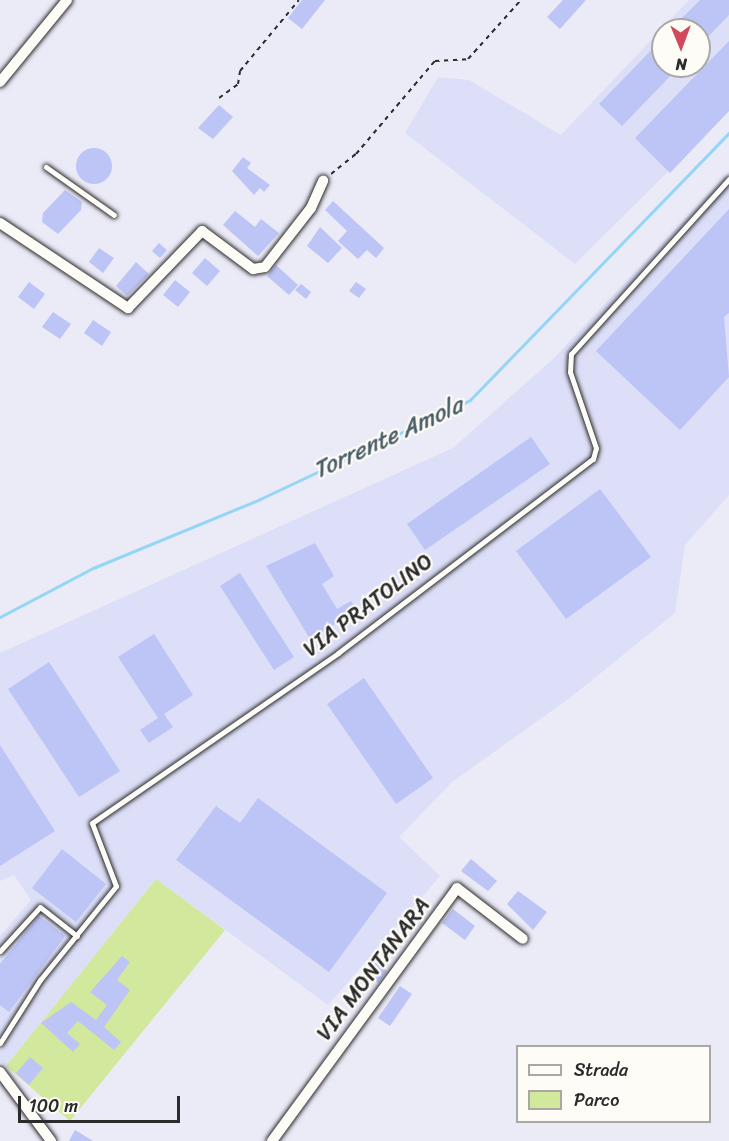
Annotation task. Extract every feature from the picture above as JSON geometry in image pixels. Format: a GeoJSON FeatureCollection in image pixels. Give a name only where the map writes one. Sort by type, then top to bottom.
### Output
{"type":"FeatureCollection","features":[{"type":"Feature","properties":{"kind":"street"},"geometry":{"type":"LineString","coordinates":[[0,82],[67,0]]}},
{"type":"Feature","properties":{"kind":"street"},"geometry":{"type":"LineString","coordinates":[[0,223],[128,308],[202,231],[253,268],[265,267],[311,208],[323,181]]}},
{"type":"Feature","properties":{"kind":"street","name":"VIA MONTANARA"},"geometry":{"type":"LineString","coordinates":[[272,1141],[457,888],[523,939]]}},
{"type":"Feature","properties":{"kind":"street"},"geometry":{"type":"LineString","coordinates":[[0,1072],[51,1141]]}},
{"type":"Feature","properties":{"kind":"lane"},"geometry":{"type":"LineString","coordinates":[[46,167],[114,215]]}},
{"type":"Feature","properties":{"kind":"lane","name":"VIA PRATOLINO"},"geometry":{"type":"LineString","coordinates":[[0,1043],[116,886],[92,823],[338,653],[593,459],[596,448],[570,372],[572,354],[729,179]]}},
{"type":"Feature","properties":{"kind":"lane"},"geometry":{"type":"LineString","coordinates":[[0,951],[40,907],[77,936]]}},
{"type":"Feature","properties":{"kind":"path"},"geometry":{"type":"LineString","coordinates":[[219,98],[238,84],[240,71],[299,0]]}},
{"type":"Feature","properties":{"kind":"path"},"geometry":{"type":"LineString","coordinates":[[323,181],[356,154],[435,61],[468,59],[521,0]]}},
{"type":"Feature","properties":{"kind":"shaded area"},"geometry":{"type":"Polygon","coordinates":[[[689,0],[729,0],[729,111],[575,264],[405,133],[438,77],[469,80],[561,135],[651,40],[651,78],[711,78],[711,18],[672,18],[689,0]]]}},
{"type":"Feature","properties":{"kind":"shaded area"},"geometry":{"type":"Polygon","coordinates":[[[729,172],[729,495],[685,545],[675,613],[571,697],[452,782],[399,837],[440,876],[328,1005],[156,879],[6,1066],[0,1061],[0,936],[31,900],[14,875],[0,881],[0,653],[453,448],[553,359],[729,172]]]}},
{"type":"Feature","properties":{"kind":"green space"},"geometry":{"type":"Polygon","coordinates":[[[156,879],[225,930],[70,1121],[6,1066],[156,879]]]}},
{"type":"Feature","properties":{"kind":"building"},"geometry":{"type":"Polygon","coordinates":[[[302,0],[325,0],[302,29],[288,18],[302,0]]]}},
{"type":"Feature","properties":{"kind":"building"},"geometry":{"type":"Polygon","coordinates":[[[563,0],[586,0],[560,29],[547,17],[563,0]]]}},
{"type":"Feature","properties":{"kind":"building"},"geometry":{"type":"Polygon","coordinates":[[[700,0],[729,0],[729,15],[711,34],[711,18],[682,18],[700,0]]]}},
{"type":"Feature","properties":{"kind":"building"},"geometry":{"type":"Polygon","coordinates":[[[729,41],[729,111],[670,173],[635,138],[693,78],[711,78],[711,60],[729,41]]]}},
{"type":"Feature","properties":{"kind":"building"},"geometry":{"type":"Polygon","coordinates":[[[651,50],[651,78],[668,78],[622,126],[599,104],[651,50]]]}},
{"type":"Feature","properties":{"kind":"building"},"geometry":{"type":"Polygon","coordinates":[[[219,105],[233,117],[213,139],[198,128],[219,105]]]}},
{"type":"Feature","properties":{"kind":"building"},"geometry":{"type":"Polygon","coordinates":[[[94,148],[107,153],[112,166],[107,179],[94,184],[81,179],[76,166],[81,153],[94,148]]]}},
{"type":"Feature","properties":{"kind":"building"},"geometry":{"type":"Polygon","coordinates":[[[243,157],[251,163],[247,168],[270,185],[264,192],[260,188],[254,195],[232,171],[243,157]]]}},
{"type":"Feature","properties":{"kind":"building"},"geometry":{"type":"Polygon","coordinates":[[[65,190],[82,202],[81,210],[58,234],[42,222],[43,213],[65,190]]]}},
{"type":"Feature","properties":{"kind":"building"},"geometry":{"type":"Polygon","coordinates":[[[333,201],[384,248],[376,258],[367,250],[358,259],[338,241],[347,231],[325,210],[333,201]]]}},
{"type":"Feature","properties":{"kind":"building"},"geometry":{"type":"Polygon","coordinates":[[[729,209],[729,313],[724,317],[729,377],[680,430],[596,351],[729,209]]]}},
{"type":"Feature","properties":{"kind":"building"},"geometry":{"type":"Polygon","coordinates":[[[235,211],[255,227],[261,219],[279,233],[258,256],[223,225],[235,211]]]}},
{"type":"Feature","properties":{"kind":"building"},"geometry":{"type":"Polygon","coordinates":[[[320,227],[342,248],[328,263],[307,246],[320,227]]]}},
{"type":"Feature","properties":{"kind":"building"},"geometry":{"type":"Polygon","coordinates":[[[159,243],[167,250],[160,258],[152,251],[159,243]]]}},
{"type":"Feature","properties":{"kind":"building"},"geometry":{"type":"Polygon","coordinates":[[[99,248],[114,258],[103,273],[89,262],[99,248]]]}},
{"type":"Feature","properties":{"kind":"building"},"geometry":{"type":"Polygon","coordinates":[[[205,258],[220,271],[207,286],[192,273],[205,258]]]}},
{"type":"Feature","properties":{"kind":"building"},"geometry":{"type":"Polygon","coordinates":[[[136,262],[149,274],[127,296],[116,286],[136,262]]]}},
{"type":"Feature","properties":{"kind":"building"},"geometry":{"type":"Polygon","coordinates":[[[276,265],[298,285],[289,295],[267,276],[276,265]]]}},
{"type":"Feature","properties":{"kind":"building"},"geometry":{"type":"Polygon","coordinates":[[[175,280],[190,292],[178,307],[163,295],[175,280]]]}},
{"type":"Feature","properties":{"kind":"building"},"geometry":{"type":"Polygon","coordinates":[[[29,282],[45,294],[34,309],[18,297],[29,282]]]}},
{"type":"Feature","properties":{"kind":"building"},"geometry":{"type":"Polygon","coordinates":[[[356,282],[366,289],[359,298],[349,291],[356,282]]]}},
{"type":"Feature","properties":{"kind":"building"},"geometry":{"type":"Polygon","coordinates":[[[301,284],[311,292],[306,299],[295,290],[301,284]]]}},
{"type":"Feature","properties":{"kind":"building"},"geometry":{"type":"Polygon","coordinates":[[[53,312],[71,324],[60,339],[42,327],[53,312]]]}},
{"type":"Feature","properties":{"kind":"building"},"geometry":{"type":"Polygon","coordinates":[[[93,320],[111,332],[102,346],[84,333],[93,320]]]}},
{"type":"Feature","properties":{"kind":"building"},"geometry":{"type":"Polygon","coordinates":[[[531,437],[550,464],[425,550],[407,524],[531,437]]]}},
{"type":"Feature","properties":{"kind":"building"},"geometry":{"type":"Polygon","coordinates":[[[600,489],[651,557],[566,619],[516,551],[600,489]]]}},
{"type":"Feature","properties":{"kind":"building"},"geometry":{"type":"Polygon","coordinates":[[[315,543],[334,576],[322,584],[337,609],[351,601],[357,611],[310,639],[266,566],[315,543]]]}},
{"type":"Feature","properties":{"kind":"building"},"geometry":{"type":"Polygon","coordinates":[[[240,573],[294,657],[274,670],[220,586],[240,573]]]}},
{"type":"Feature","properties":{"kind":"building"},"geometry":{"type":"Polygon","coordinates":[[[154,634],[193,695],[164,714],[173,727],[149,743],[140,730],[158,718],[118,657],[154,634]]]}},
{"type":"Feature","properties":{"kind":"building"},"geometry":{"type":"Polygon","coordinates":[[[49,662],[120,771],[79,797],[8,689],[49,662]]]}},
{"type":"Feature","properties":{"kind":"building"},"geometry":{"type":"Polygon","coordinates":[[[364,678],[433,778],[396,804],[327,704],[364,678]]]}},
{"type":"Feature","properties":{"kind":"building"},"geometry":{"type":"Polygon","coordinates":[[[0,745],[55,831],[0,866],[0,745]]]}},
{"type":"Feature","properties":{"kind":"building"},"geometry":{"type":"Polygon","coordinates":[[[258,798],[387,893],[329,972],[176,860],[216,806],[240,823],[258,798]]]}},
{"type":"Feature","properties":{"kind":"building"},"geometry":{"type":"Polygon","coordinates":[[[62,849],[106,884],[76,922],[32,888],[62,849]]]}},
{"type":"Feature","properties":{"kind":"building"},"geometry":{"type":"Polygon","coordinates":[[[471,859],[497,881],[488,891],[461,871],[471,859]]]}},
{"type":"Feature","properties":{"kind":"building"},"geometry":{"type":"Polygon","coordinates":[[[518,891],[547,912],[533,930],[507,904],[518,891]]]}},
{"type":"Feature","properties":{"kind":"building"},"geometry":{"type":"Polygon","coordinates":[[[453,909],[475,926],[465,940],[442,923],[453,909]]]}},
{"type":"Feature","properties":{"kind":"building"},"geometry":{"type":"Polygon","coordinates":[[[39,916],[65,936],[9,1012],[0,1005],[0,964],[39,916]]]}},
{"type":"Feature","properties":{"kind":"building"},"geometry":{"type":"Polygon","coordinates":[[[122,956],[130,962],[117,980],[130,990],[104,1027],[121,1042],[114,1050],[78,1021],[67,1033],[80,1044],[73,1052],[41,1023],[71,1002],[96,1020],[107,1005],[90,992],[122,956]]]}},
{"type":"Feature","properties":{"kind":"building"},"geometry":{"type":"Polygon","coordinates":[[[375,962],[387,971],[378,983],[366,974],[375,962]]]}},
{"type":"Feature","properties":{"kind":"building"},"geometry":{"type":"Polygon","coordinates":[[[400,986],[412,994],[390,1026],[378,1018],[400,986]]]}},
{"type":"Feature","properties":{"kind":"building"},"geometry":{"type":"Polygon","coordinates":[[[30,1057],[43,1068],[29,1085],[16,1073],[30,1057]]]}},
{"type":"Feature","properties":{"kind":"building"},"geometry":{"type":"Polygon","coordinates":[[[75,1130],[93,1141],[69,1141],[75,1130]]]}},
{"type":"Feature","properties":{"kind":"waterway","name":"Torrente Amola"},"geometry":{"type":"LineString","coordinates":[[0,617],[93,568],[260,499],[470,400],[729,133]]}}]}
